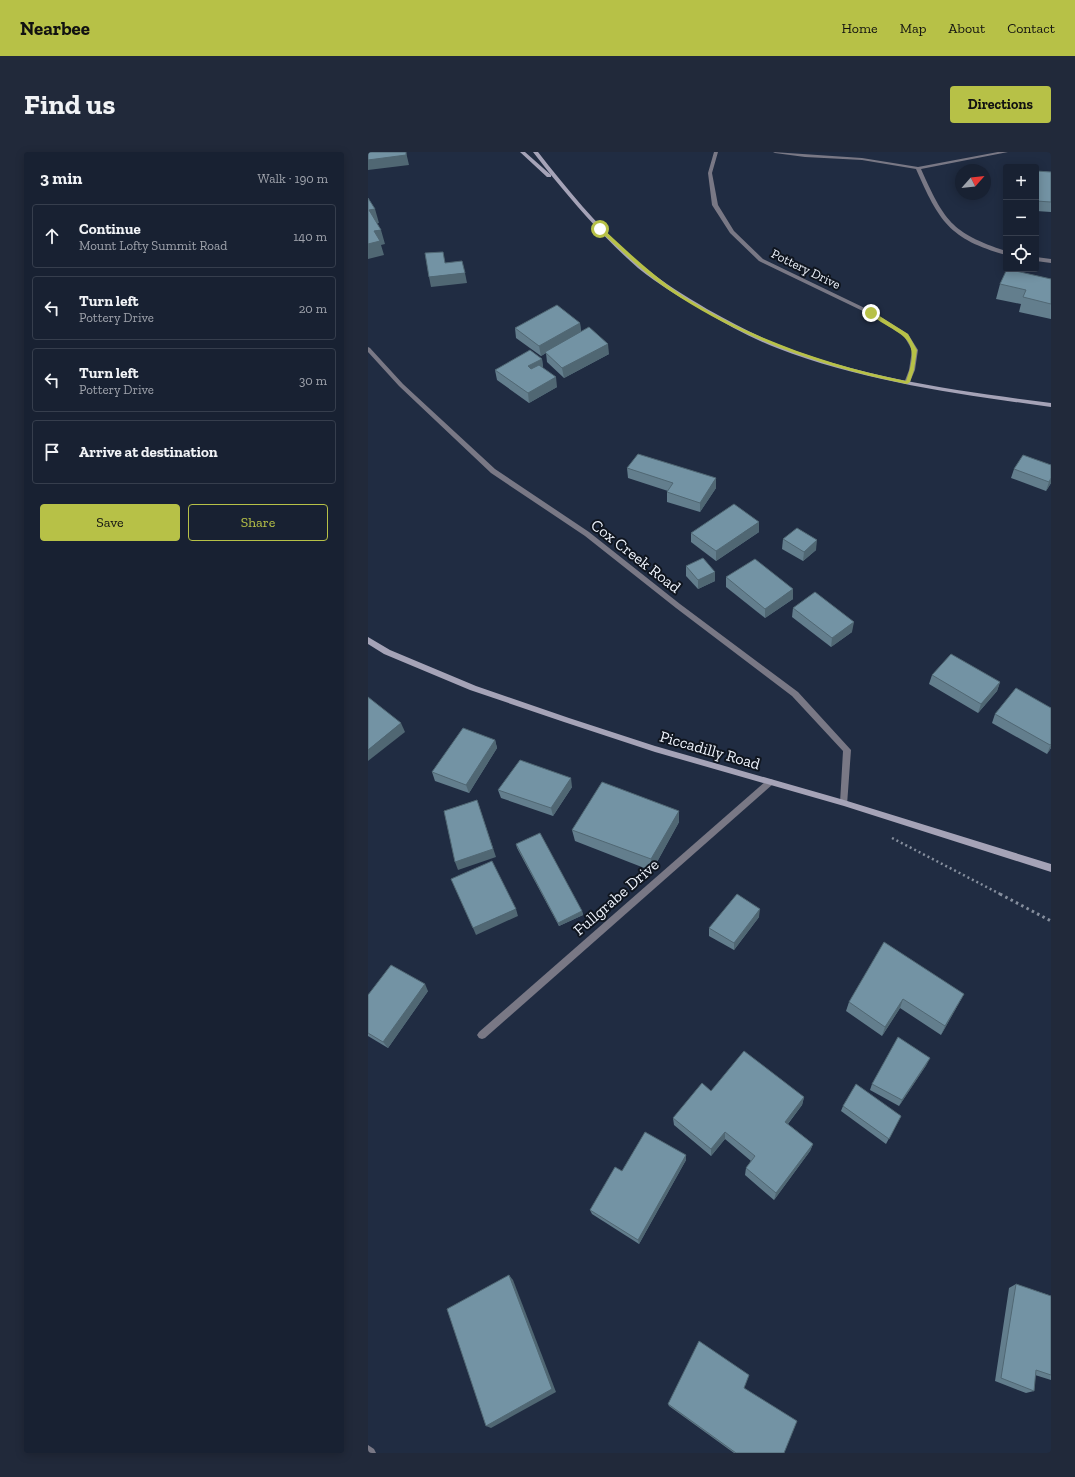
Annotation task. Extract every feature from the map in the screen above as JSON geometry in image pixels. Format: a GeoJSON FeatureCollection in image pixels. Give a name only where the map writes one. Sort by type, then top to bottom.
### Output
{"type":"FeatureCollection","features":[{"type":"Feature","properties":{"kind":"main road"},"geometry":{"type":"LineString","coordinates":[[522,152],[566,191]]}},
{"type":"Feature","properties":{"kind":"main road"},"geometry":{"type":"LineString","coordinates":[[534,152],[600,229],[642,267],[682,297],[741,330],[803,356],[871,375],[961,393],[1051,405]]}},
{"type":"Feature","properties":{"kind":"main road","name":"Piccadilly Road"},"geometry":{"type":"LineString","coordinates":[[368,640],[387,652],[473,688],[655,749],[844,803],[1051,868]]}},
{"type":"Feature","properties":{"kind":"street","name":"Pottery Drive"},"geometry":{"type":"LineString","coordinates":[[716,152],[710,173],[715,205],[732,232],[761,260],[871,313],[906,335],[915,350],[912,370],[907,382]]}},
{"type":"Feature","properties":{"kind":"street"},"geometry":{"type":"LineString","coordinates":[[776,152],[805,156],[862,159],[918,168],[1006,152]]}},
{"type":"Feature","properties":{"kind":"street"},"geometry":{"type":"LineString","coordinates":[[918,168],[942,217],[961,234],[979,245],[1003,252]]}},
{"type":"Feature","properties":{"kind":"street"},"geometry":{"type":"LineString","coordinates":[[1039,259],[1051,261]]}},
{"type":"Feature","properties":{"kind":"street","name":"Cox Creek Road"},"geometry":{"type":"LineString","coordinates":[[368,349],[401,385],[493,471],[587,534],[678,606],[795,694],[846,750],[844,803]]}},
{"type":"Feature","properties":{"kind":"street","name":"Fullgrabe Drive"},"geometry":{"type":"LineString","coordinates":[[482,1035],[770,782]]}},
{"type":"Feature","properties":{"kind":"path"},"geometry":{"type":"LineString","coordinates":[[891,838],[1051,921]]}},
{"type":"Feature","properties":{"kind":"building"},"geometry":{"type":"Polygon","coordinates":[[[368,152],[406,152],[406,155],[368,160],[368,152]]]}},
{"type":"Feature","properties":{"kind":"building"},"geometry":{"type":"Polygon","coordinates":[[[1039,171],[1051,172],[1051,202],[1039,201],[1039,171]]]}},
{"type":"Feature","properties":{"kind":"building"},"geometry":{"type":"Polygon","coordinates":[[[368,198],[375,209],[369,210],[381,230],[374,231],[380,241],[368,244],[368,198]]]}},
{"type":"Feature","properties":{"kind":"building"},"geometry":{"type":"Polygon","coordinates":[[[443,252],[445,263],[462,261],[465,273],[429,277],[425,253],[443,252]]]}},
{"type":"Feature","properties":{"kind":"building"},"geometry":{"type":"Polygon","coordinates":[[[1006,272],[1020,272],[1051,279],[1051,304],[1023,297],[1026,290],[1000,284],[1006,272]]]}},
{"type":"Feature","properties":{"kind":"building"},"geometry":{"type":"Polygon","coordinates":[[[557,305],[580,323],[539,346],[515,328],[557,305]]]}},
{"type":"Feature","properties":{"kind":"building"},"geometry":{"type":"Polygon","coordinates":[[[589,327],[608,344],[562,368],[545,352],[589,327]]]}},
{"type":"Feature","properties":{"kind":"building"},"geometry":{"type":"Polygon","coordinates":[[[530,350],[542,359],[528,366],[531,369],[539,365],[556,377],[528,393],[495,370],[530,350]]]}},
{"type":"Feature","properties":{"kind":"building"},"geometry":{"type":"Polygon","coordinates":[[[638,454],[716,478],[700,503],[667,492],[673,483],[627,468],[638,454]]]}},
{"type":"Feature","properties":{"kind":"building"},"geometry":{"type":"Polygon","coordinates":[[[1023,455],[1051,465],[1051,478],[1049,482],[1014,469],[1023,455]]]}},
{"type":"Feature","properties":{"kind":"building"},"geometry":{"type":"Polygon","coordinates":[[[734,504],[759,522],[716,551],[691,533],[734,504]]]}},
{"type":"Feature","properties":{"kind":"building"},"geometry":{"type":"Polygon","coordinates":[[[797,528],[817,540],[804,552],[783,539],[797,528]]]}},
{"type":"Feature","properties":{"kind":"building"},"geometry":{"type":"Polygon","coordinates":[[[703,558],[715,572],[698,580],[686,566],[703,558]]]}},
{"type":"Feature","properties":{"kind":"building"},"geometry":{"type":"Polygon","coordinates":[[[755,559],[793,589],[765,609],[726,577],[755,559]]]}},
{"type":"Feature","properties":{"kind":"building"},"geometry":{"type":"Polygon","coordinates":[[[815,592],[854,622],[832,638],[793,608],[815,592]]]}},
{"type":"Feature","properties":{"kind":"building"},"geometry":{"type":"Polygon","coordinates":[[[951,654],[1000,682],[981,704],[932,675],[951,654]]]}},
{"type":"Feature","properties":{"kind":"building"},"geometry":{"type":"Polygon","coordinates":[[[1016,688],[1051,708],[1050,745],[995,714],[1016,688]]]}},
{"type":"Feature","properties":{"kind":"building"},"geometry":{"type":"Polygon","coordinates":[[[368,697],[401,723],[368,750],[368,697]]]}},
{"type":"Feature","properties":{"kind":"building"},"geometry":{"type":"Polygon","coordinates":[[[463,728],[495,740],[466,785],[432,772],[463,728]]]}},
{"type":"Feature","properties":{"kind":"building"},"geometry":{"type":"Polygon","coordinates":[[[520,760],[571,778],[551,808],[498,790],[520,760]]]}},
{"type":"Feature","properties":{"kind":"building"},"geometry":{"type":"Polygon","coordinates":[[[602,782],[679,811],[651,859],[572,830],[602,782]]]}},
{"type":"Feature","properties":{"kind":"building"},"geometry":{"type":"Polygon","coordinates":[[[477,800],[493,849],[455,862],[444,811],[477,800]]]}},
{"type":"Feature","properties":{"kind":"building"},"geometry":{"type":"Polygon","coordinates":[[[540,833],[582,911],[558,923],[516,844],[540,833]]]}},
{"type":"Feature","properties":{"kind":"building"},"geometry":{"type":"Polygon","coordinates":[[[492,861],[516,909],[473,928],[451,879],[492,861]]]}},
{"type":"Feature","properties":{"kind":"building"},"geometry":{"type":"Polygon","coordinates":[[[737,894],[760,909],[734,943],[709,928],[737,894]]]}},
{"type":"Feature","properties":{"kind":"building"},"geometry":{"type":"Polygon","coordinates":[[[884,942],[964,994],[945,1026],[903,999],[885,1027],[849,1002],[884,942]]]}},
{"type":"Feature","properties":{"kind":"building"},"geometry":{"type":"Polygon","coordinates":[[[391,965],[425,984],[383,1042],[368,1033],[368,995],[391,965]]]}},
{"type":"Feature","properties":{"kind":"building"},"geometry":{"type":"Polygon","coordinates":[[[898,1037],[930,1058],[902,1100],[872,1084],[898,1037]]]}},
{"type":"Feature","properties":{"kind":"building"},"geometry":{"type":"Polygon","coordinates":[[[744,1051],[804,1097],[785,1122],[813,1144],[776,1193],[746,1168],[755,1156],[725,1132],[711,1149],[673,1118],[702,1083],[711,1091],[744,1051]]]}},
{"type":"Feature","properties":{"kind":"building"},"geometry":{"type":"Polygon","coordinates":[[[856,1084],[901,1116],[889,1139],[843,1106],[856,1084]]]}},
{"type":"Feature","properties":{"kind":"building"},"geometry":{"type":"Polygon","coordinates":[[[645,1132],[686,1155],[638,1240],[590,1210],[615,1167],[622,1171],[645,1132]]]}},
{"type":"Feature","properties":{"kind":"building"},"geometry":{"type":"Polygon","coordinates":[[[509,1275],[552,1389],[486,1426],[447,1309],[509,1275]]]}},
{"type":"Feature","properties":{"kind":"building"},"geometry":{"type":"Polygon","coordinates":[[[1016,1284],[1051,1296],[1051,1375],[1036,1370],[1034,1391],[1001,1378],[1016,1284]]]}},
{"type":"Feature","properties":{"kind":"building"},"geometry":{"type":"Polygon","coordinates":[[[699,1341],[749,1375],[744,1388],[797,1421],[784,1453],[736,1453],[668,1404],[699,1341]]]}},
{"type":"Feature","properties":{"kind":"route"},"geometry":{"type":"LineString","coordinates":[[600,229],[642,267],[682,297],[741,330],[803,356],[871,375],[907,382],[912,370],[915,350],[906,335],[871,313]]}}]}
